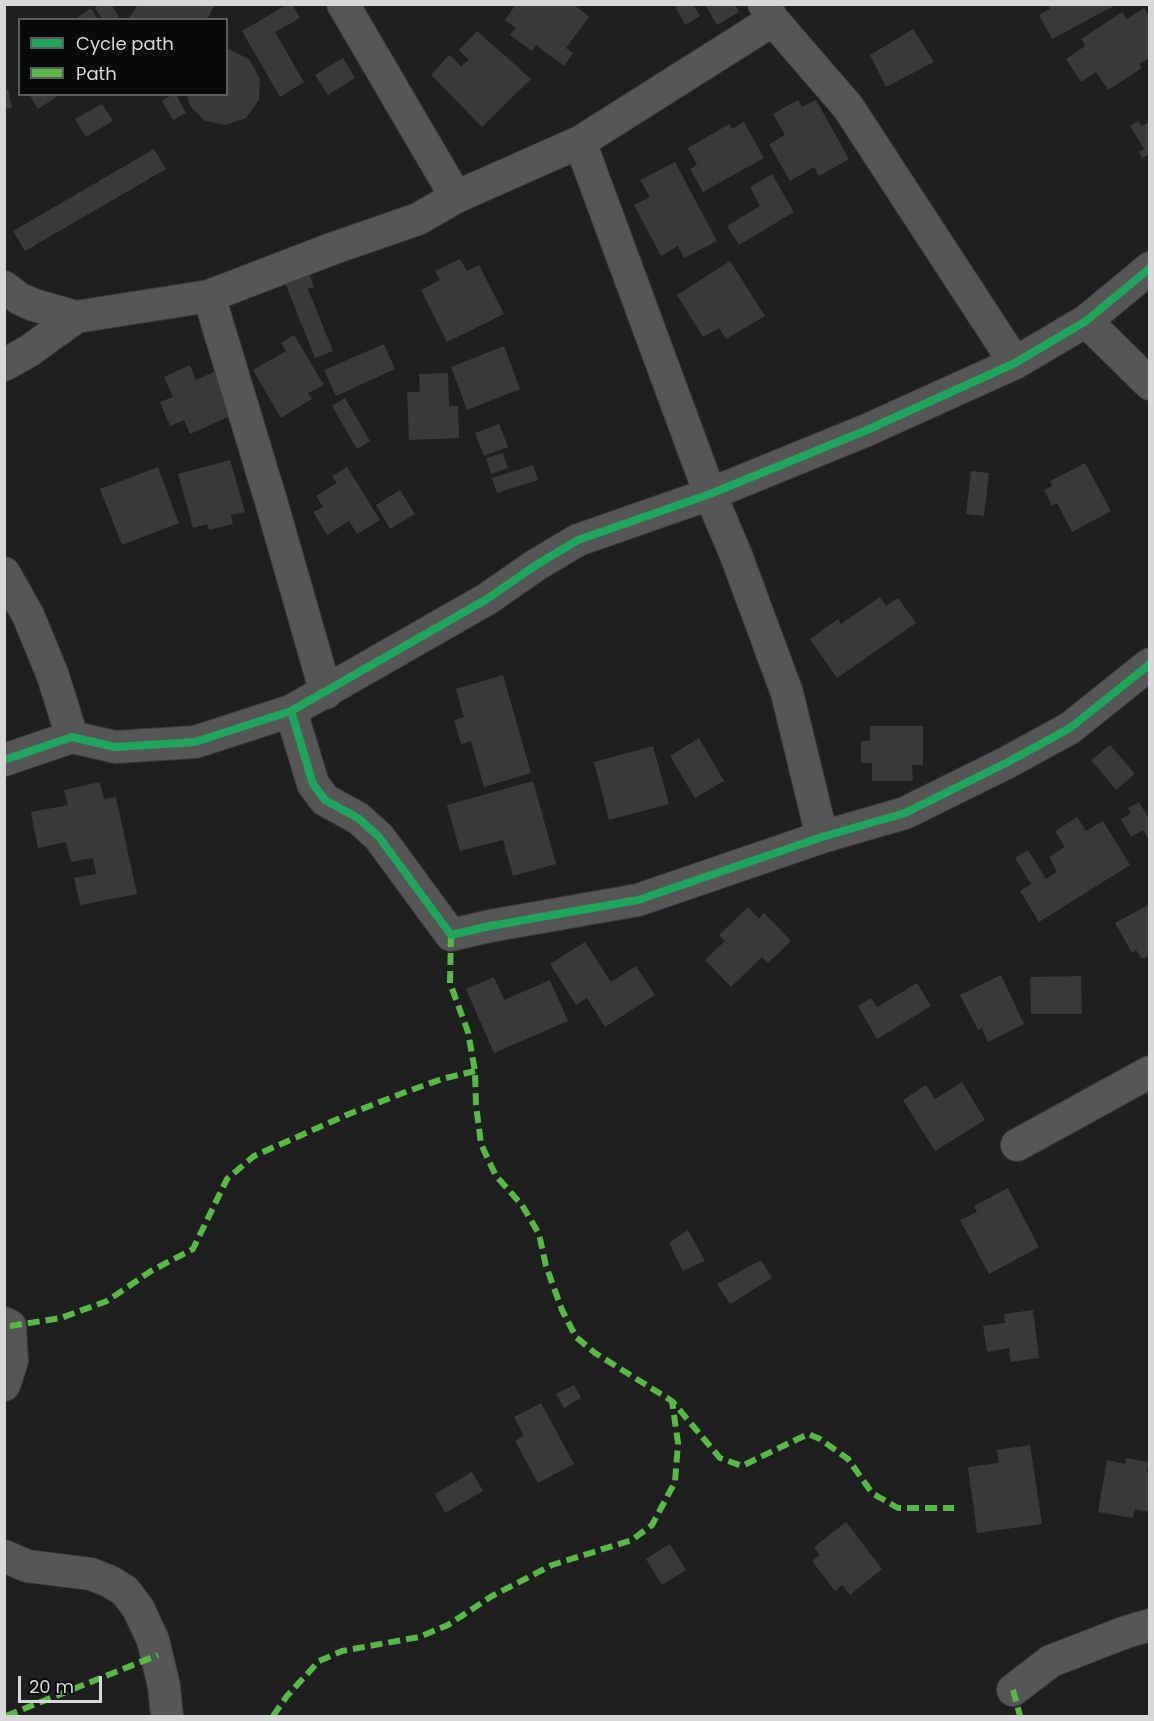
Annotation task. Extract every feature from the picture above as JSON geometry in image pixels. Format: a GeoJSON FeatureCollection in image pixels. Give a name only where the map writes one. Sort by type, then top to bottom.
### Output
{"type":"FeatureCollection","features":[{"type":"Feature","properties":{"kind":"street"},"geometry":{"type":"LineString","coordinates":[[343,4],[456,197]]}},
{"type":"Feature","properties":{"kind":"street"},"geometry":{"type":"LineString","coordinates":[[4,287],[20,299],[34,305],[76,317],[209,296],[333,248],[418,219],[456,197],[580,142],[769,12],[848,107],[1015,363]]}},
{"type":"Feature","properties":{"kind":"street"},"geometry":{"type":"LineString","coordinates":[[580,142],[710,494],[736,555],[787,693],[822,837]]}},
{"type":"Feature","properties":{"kind":"street"},"geometry":{"type":"LineString","coordinates":[[4,760],[72,736],[115,747],[195,742],[291,711],[487,599],[536,565],[578,540],[710,494],[867,430],[1015,363],[1086,321],[1149,268]]}},
{"type":"Feature","properties":{"kind":"street"},"geometry":{"type":"LineString","coordinates":[[209,296],[326,693]]}},
{"type":"Feature","properties":{"kind":"street"},"geometry":{"type":"LineString","coordinates":[[4,365],[29,351],[76,317]]}},
{"type":"Feature","properties":{"kind":"street"},"geometry":{"type":"LineString","coordinates":[[1086,321],[1149,384]]}},
{"type":"Feature","properties":{"kind":"street"},"geometry":{"type":"LineString","coordinates":[[4,573],[28,615],[54,676],[72,736]]}},
{"type":"Feature","properties":{"kind":"street"},"geometry":{"type":"LineString","coordinates":[[291,711],[313,784],[325,800],[358,818],[379,837],[451,934],[638,900],[822,837],[905,813],[1071,728],[1149,664]]}},
{"type":"Feature","properties":{"kind":"street"},"geometry":{"type":"LineString","coordinates":[[1017,1145],[1149,1072]]}},
{"type":"Feature","properties":{"kind":"street"},"geometry":{"type":"LineString","coordinates":[[4,1323],[10,1326],[12,1360],[4,1385]]}},
{"type":"Feature","properties":{"kind":"street"},"geometry":{"type":"LineString","coordinates":[[4,1556],[27,1566],[91,1574],[125,1591],[138,1608],[153,1640],[164,1686],[166,1716]]}},
{"type":"Feature","properties":{"kind":"street"},"geometry":{"type":"LineString","coordinates":[[1013,1690],[1051,1661],[1149,1625]]}},
{"type":"Feature","properties":{"kind":"building"},"geometry":{"type":"Polygon","coordinates":[[[100,4],[111,4],[119,17],[102,18],[95,8],[100,4]]]}},
{"type":"Feature","properties":{"kind":"building"},"geometry":{"type":"Polygon","coordinates":[[[138,4],[215,4],[208,18],[129,18],[138,4]]]}},
{"type":"Feature","properties":{"kind":"building"},"geometry":{"type":"Polygon","coordinates":[[[288,4],[292,4],[300,18],[275,32],[304,82],[280,97],[242,31],[288,4]]]}},
{"type":"Feature","properties":{"kind":"building"},"geometry":{"type":"Polygon","coordinates":[[[516,4],[573,4],[589,17],[566,48],[573,53],[564,66],[536,45],[532,51],[510,35],[516,28],[505,20],[516,4]]]}},
{"type":"Feature","properties":{"kind":"building"},"geometry":{"type":"Polygon","coordinates":[[[674,4],[693,4],[700,16],[685,25],[674,4]]]}},
{"type":"Feature","properties":{"kind":"building"},"geometry":{"type":"Polygon","coordinates":[[[705,4],[735,4],[739,12],[717,25],[705,4]]]}},
{"type":"Feature","properties":{"kind":"building"},"geometry":{"type":"Polygon","coordinates":[[[1047,4],[1111,4],[1112,7],[1052,39],[1039,15],[1050,9],[1047,4]]]}},
{"type":"Feature","properties":{"kind":"building"},"geometry":{"type":"Polygon","coordinates":[[[91,8],[97,18],[77,18],[91,8]]]}},
{"type":"Feature","properties":{"kind":"building"},"geometry":{"type":"Polygon","coordinates":[[[1144,8],[1150,17],[1150,37],[1148,39],[1150,58],[1139,64],[1142,68],[1108,90],[1096,72],[1081,82],[1066,59],[1085,46],[1081,39],[1122,12],[1127,19],[1144,8]]]}},
{"type":"Feature","properties":{"kind":"building"},"geometry":{"type":"Polygon","coordinates":[[[913,29],[934,62],[886,87],[870,55],[913,29]]]}},
{"type":"Feature","properties":{"kind":"building"},"geometry":{"type":"Polygon","coordinates":[[[477,31],[531,79],[482,127],[431,75],[449,55],[461,66],[469,60],[459,50],[477,31]]]}},
{"type":"Feature","properties":{"kind":"building"},"geometry":{"type":"Polygon","coordinates":[[[228,50],[250,60],[260,79],[259,100],[246,118],[226,125],[205,121],[190,106],[188,96],[228,96],[228,50]]]}},
{"type":"Feature","properties":{"kind":"building"},"geometry":{"type":"Polygon","coordinates":[[[343,58],[355,78],[328,95],[315,75],[343,58]]]}},
{"type":"Feature","properties":{"kind":"building"},"geometry":{"type":"Polygon","coordinates":[[[8,89],[12,108],[4,109],[4,90],[8,89]]]}},
{"type":"Feature","properties":{"kind":"building"},"geometry":{"type":"Polygon","coordinates":[[[30,96],[58,96],[38,109],[30,96]]]}},
{"type":"Feature","properties":{"kind":"building"},"geometry":{"type":"Polygon","coordinates":[[[170,96],[177,96],[186,113],[173,120],[162,101],[170,96]]]}},
{"type":"Feature","properties":{"kind":"building"},"geometry":{"type":"Polygon","coordinates":[[[798,100],[802,107],[816,100],[849,159],[819,176],[814,167],[790,181],[769,144],[785,135],[773,114],[798,100]]]}},
{"type":"Feature","properties":{"kind":"building"},"geometry":{"type":"Polygon","coordinates":[[[102,104],[113,121],[86,137],[75,119],[102,104]]]}},
{"type":"Feature","properties":{"kind":"building"},"geometry":{"type":"Polygon","coordinates":[[[1138,121],[1142,126],[1150,121],[1150,154],[1142,158],[1139,152],[1144,149],[1130,126],[1138,121]]]}},
{"type":"Feature","properties":{"kind":"building"},"geometry":{"type":"Polygon","coordinates":[[[744,122],[764,158],[703,192],[690,169],[697,165],[688,148],[729,124],[732,129],[744,122]]]}},
{"type":"Feature","properties":{"kind":"building"},"geometry":{"type":"Polygon","coordinates":[[[154,149],[166,169],[25,251],[13,231],[154,149]]]}},
{"type":"Feature","properties":{"kind":"building"},"geometry":{"type":"Polygon","coordinates":[[[675,162],[717,241],[684,258],[678,246],[661,256],[634,205],[650,197],[640,180],[675,162]]]}},
{"type":"Feature","properties":{"kind":"building"},"geometry":{"type":"Polygon","coordinates":[[[772,174],[794,212],[739,245],[727,226],[760,206],[750,187],[772,174]]]}},
{"type":"Feature","properties":{"kind":"building"},"geometry":{"type":"Polygon","coordinates":[[[460,259],[467,271],[479,265],[504,314],[447,342],[421,290],[440,280],[435,271],[460,259]]]}},
{"type":"Feature","properties":{"kind":"building"},"geometry":{"type":"Polygon","coordinates":[[[730,261],[765,316],[726,339],[719,328],[703,337],[677,295],[730,261]]]}},
{"type":"Feature","properties":{"kind":"building"},"geometry":{"type":"Polygon","coordinates":[[[308,271],[314,287],[308,289],[333,351],[315,358],[284,280],[308,271]]]}},
{"type":"Feature","properties":{"kind":"building"},"geometry":{"type":"Polygon","coordinates":[[[294,335],[324,385],[308,393],[312,399],[281,418],[253,370],[286,351],[281,343],[294,335]]]}},
{"type":"Feature","properties":{"kind":"building"},"geometry":{"type":"Polygon","coordinates":[[[384,344],[395,369],[336,396],[324,370],[384,344]]]}},
{"type":"Feature","properties":{"kind":"building"},"geometry":{"type":"Polygon","coordinates":[[[504,346],[520,389],[467,410],[451,367],[504,346]]]}},
{"type":"Feature","properties":{"kind":"building"},"geometry":{"type":"Polygon","coordinates":[[[190,365],[196,380],[218,370],[237,413],[190,434],[184,420],[170,426],[160,402],[173,397],[164,377],[190,365]]]}},
{"type":"Feature","properties":{"kind":"building"},"geometry":{"type":"Polygon","coordinates":[[[448,373],[449,406],[458,406],[459,438],[409,440],[407,392],[420,392],[419,374],[448,373]]]}},
{"type":"Feature","properties":{"kind":"building"},"geometry":{"type":"Polygon","coordinates":[[[345,398],[370,441],[357,449],[332,406],[345,398]]]}},
{"type":"Feature","properties":{"kind":"building"},"geometry":{"type":"Polygon","coordinates":[[[499,424],[508,447],[484,456],[475,433],[499,424]]]}},
{"type":"Feature","properties":{"kind":"building"},"geometry":{"type":"Polygon","coordinates":[[[503,453],[508,468],[491,474],[486,458],[503,453]]]}},
{"type":"Feature","properties":{"kind":"building"},"geometry":{"type":"Polygon","coordinates":[[[230,460],[245,512],[231,515],[233,524],[209,530],[207,524],[193,528],[178,474],[230,460]]]}},
{"type":"Feature","properties":{"kind":"building"},"geometry":{"type":"Polygon","coordinates":[[[1085,463],[1111,511],[1072,532],[1057,503],[1052,506],[1044,490],[1052,486],[1050,481],[1085,463]]]}},
{"type":"Feature","properties":{"kind":"building"},"geometry":{"type":"Polygon","coordinates":[[[533,465],[538,480],[497,493],[492,478],[533,465]]]}},
{"type":"Feature","properties":{"kind":"building"},"geometry":{"type":"Polygon","coordinates":[[[158,467],[179,523],[122,545],[100,489],[158,467]]]}},
{"type":"Feature","properties":{"kind":"building"},"geometry":{"type":"Polygon","coordinates":[[[347,467],[380,520],[357,534],[349,521],[327,535],[313,512],[323,507],[316,496],[337,483],[332,476],[347,467]]]}},
{"type":"Feature","properties":{"kind":"building"},"geometry":{"type":"Polygon","coordinates":[[[971,471],[989,473],[984,516],[966,514],[971,471]]]}},
{"type":"Feature","properties":{"kind":"building"},"geometry":{"type":"Polygon","coordinates":[[[400,490],[415,514],[390,529],[376,505],[400,490]]]}},
{"type":"Feature","properties":{"kind":"building"},"geometry":{"type":"Polygon","coordinates":[[[880,597],[886,606],[898,598],[916,623],[837,678],[810,639],[838,619],[841,624],[880,597]]]}},
{"type":"Feature","properties":{"kind":"building"},"geometry":{"type":"Polygon","coordinates":[[[503,675],[531,773],[484,787],[471,741],[461,744],[454,720],[464,717],[456,689],[503,675]]]}},
{"type":"Feature","properties":{"kind":"building"},"geometry":{"type":"Polygon","coordinates":[[[870,726],[923,726],[923,765],[912,765],[913,781],[872,781],[872,763],[861,763],[861,741],[870,741],[870,726]]]}},
{"type":"Feature","properties":{"kind":"building"},"geometry":{"type":"Polygon","coordinates":[[[699,738],[724,781],[695,798],[670,756],[699,738]]]}},
{"type":"Feature","properties":{"kind":"building"},"geometry":{"type":"Polygon","coordinates":[[[1110,745],[1135,774],[1116,790],[1091,760],[1110,745]]]}},
{"type":"Feature","properties":{"kind":"building"},"geometry":{"type":"Polygon","coordinates":[[[653,746],[669,804],[609,820],[594,762],[653,746]]]}},
{"type":"Feature","properties":{"kind":"building"},"geometry":{"type":"Polygon","coordinates":[[[533,781],[556,864],[513,876],[503,840],[460,851],[447,805],[533,781]]]}},
{"type":"Feature","properties":{"kind":"building"},"geometry":{"type":"Polygon","coordinates":[[[100,782],[104,799],[116,797],[137,894],[80,905],[74,878],[96,874],[93,858],[71,862],[66,842],[38,848],[31,812],[68,805],[64,790],[100,782]]]}},
{"type":"Feature","properties":{"kind":"building"},"geometry":{"type":"Polygon","coordinates":[[[1139,802],[1150,820],[1150,836],[1147,837],[1143,830],[1131,837],[1121,819],[1131,813],[1128,808],[1139,802]]]}},
{"type":"Feature","properties":{"kind":"building"},"geometry":{"type":"Polygon","coordinates":[[[1077,817],[1086,831],[1103,821],[1130,865],[1039,922],[1020,891],[1031,884],[1015,858],[1028,850],[1046,879],[1057,872],[1049,857],[1065,847],[1055,831],[1077,817]]]}},
{"type":"Feature","properties":{"kind":"building"},"geometry":{"type":"Polygon","coordinates":[[[1150,904],[1150,955],[1142,959],[1136,950],[1132,953],[1115,923],[1150,904]]]}},
{"type":"Feature","properties":{"kind":"building"},"geometry":{"type":"Polygon","coordinates":[[[748,907],[759,919],[764,913],[791,941],[768,963],[762,957],[731,987],[705,960],[725,941],[719,935],[748,907]]]}},
{"type":"Feature","properties":{"kind":"building"},"geometry":{"type":"Polygon","coordinates":[[[585,942],[611,982],[636,966],[655,995],[605,1027],[587,998],[576,1005],[550,964],[585,942]]]}},
{"type":"Feature","properties":{"kind":"building"},"geometry":{"type":"Polygon","coordinates":[[[1001,975],[1024,1024],[988,1042],[982,1028],[978,1030],[960,995],[1001,975]]]}},
{"type":"Feature","properties":{"kind":"building"},"geometry":{"type":"Polygon","coordinates":[[[1081,976],[1082,1014],[1031,1014],[1030,977],[1081,976]]]}},
{"type":"Feature","properties":{"kind":"building"},"geometry":{"type":"Polygon","coordinates":[[[494,977],[504,1000],[550,980],[568,1021],[494,1053],[466,989],[494,977]]]}},
{"type":"Feature","properties":{"kind":"building"},"geometry":{"type":"Polygon","coordinates":[[[917,983],[931,1006],[877,1039],[858,1006],[871,998],[877,1007],[917,983]]]}},
{"type":"Feature","properties":{"kind":"building"},"geometry":{"type":"Polygon","coordinates":[[[962,1082],[985,1120],[935,1151],[903,1100],[926,1085],[935,1099],[962,1082]]]}},
{"type":"Feature","properties":{"kind":"building"},"geometry":{"type":"Polygon","coordinates":[[[1008,1188],[1039,1247],[989,1274],[960,1220],[977,1212],[974,1206],[1008,1188]]]}},
{"type":"Feature","properties":{"kind":"building"},"geometry":{"type":"Polygon","coordinates":[[[688,1230],[705,1261],[683,1271],[669,1243],[688,1230]]]}},
{"type":"Feature","properties":{"kind":"building"},"geometry":{"type":"Polygon","coordinates":[[[761,1260],[772,1278],[730,1304],[717,1284],[761,1260]]]}},
{"type":"Feature","properties":{"kind":"building"},"geometry":{"type":"Polygon","coordinates":[[[1033,1310],[1039,1358],[1011,1362],[1009,1348],[987,1352],[983,1326],[1005,1323],[1004,1314],[1033,1310]]]}},
{"type":"Feature","properties":{"kind":"building"},"geometry":{"type":"Polygon","coordinates":[[[574,1385],[581,1398],[564,1408],[556,1394],[574,1385]]]}},
{"type":"Feature","properties":{"kind":"building"},"geometry":{"type":"Polygon","coordinates":[[[541,1403],[574,1464],[538,1483],[515,1441],[524,1436],[514,1417],[541,1403]]]}},
{"type":"Feature","properties":{"kind":"building"},"geometry":{"type":"Polygon","coordinates":[[[1030,1445],[1042,1524],[977,1533],[968,1467],[999,1463],[997,1450],[1030,1445]]]}},
{"type":"Feature","properties":{"kind":"building"},"geometry":{"type":"Polygon","coordinates":[[[1126,1458],[1149,1462],[1147,1472],[1150,1473],[1149,1512],[1135,1509],[1133,1518],[1098,1512],[1107,1460],[1125,1464],[1126,1458]]]}},
{"type":"Feature","properties":{"kind":"building"},"geometry":{"type":"Polygon","coordinates":[[[472,1472],[483,1491],[445,1513],[435,1494],[472,1472]]]}},
{"type":"Feature","properties":{"kind":"building"},"geometry":{"type":"Polygon","coordinates":[[[846,1522],[882,1569],[850,1595],[842,1585],[835,1591],[812,1561],[820,1555],[814,1547],[846,1522]]]}},
{"type":"Feature","properties":{"kind":"building"},"geometry":{"type":"Polygon","coordinates":[[[670,1544],[686,1570],[662,1585],[646,1559],[670,1544]]]}},
{"type":"Feature","properties":{"kind":"marked path"},"geometry":{"type":"LineString","coordinates":[[451,935],[450,983],[468,1032],[475,1071],[481,1144],[496,1176],[522,1205],[539,1234],[546,1266],[562,1310],[576,1337],[595,1353],[672,1401],[720,1458],[742,1466],[808,1434],[820,1439],[848,1459],[872,1493],[898,1508],[954,1508]]}},
{"type":"Feature","properties":{"kind":"marked path"},"geometry":{"type":"LineString","coordinates":[[10,1326],[61,1318],[107,1301],[151,1271],[193,1249],[227,1179],[254,1156],[403,1093],[442,1079],[475,1071]]}},
{"type":"Feature","properties":{"kind":"marked path"},"geometry":{"type":"LineString","coordinates":[[273,1716],[287,1696],[319,1661],[342,1651],[419,1637],[448,1625],[492,1596],[552,1565],[632,1540],[652,1525],[675,1482],[678,1443],[672,1401]]}},
{"type":"Feature","properties":{"kind":"marked path"},"geometry":{"type":"LineString","coordinates":[[6,1716],[158,1655]]}},
{"type":"Feature","properties":{"kind":"marked path"},"geometry":{"type":"LineString","coordinates":[[1013,1690],[1020,1716]]}},
{"type":"Feature","properties":{"kind":"cycle path"},"geometry":{"type":"LineString","coordinates":[[4,760],[72,737],[115,747],[195,742],[291,711],[487,599],[536,565],[578,540],[710,494],[867,430],[1015,363],[1086,321],[1150,268]]}},
{"type":"Feature","properties":{"kind":"cycle path"},"geometry":{"type":"LineString","coordinates":[[291,711],[313,784],[325,800],[358,818],[379,837],[451,935],[638,900],[822,837],[905,813],[1008,762],[1070,728],[1150,664]]}}]}
